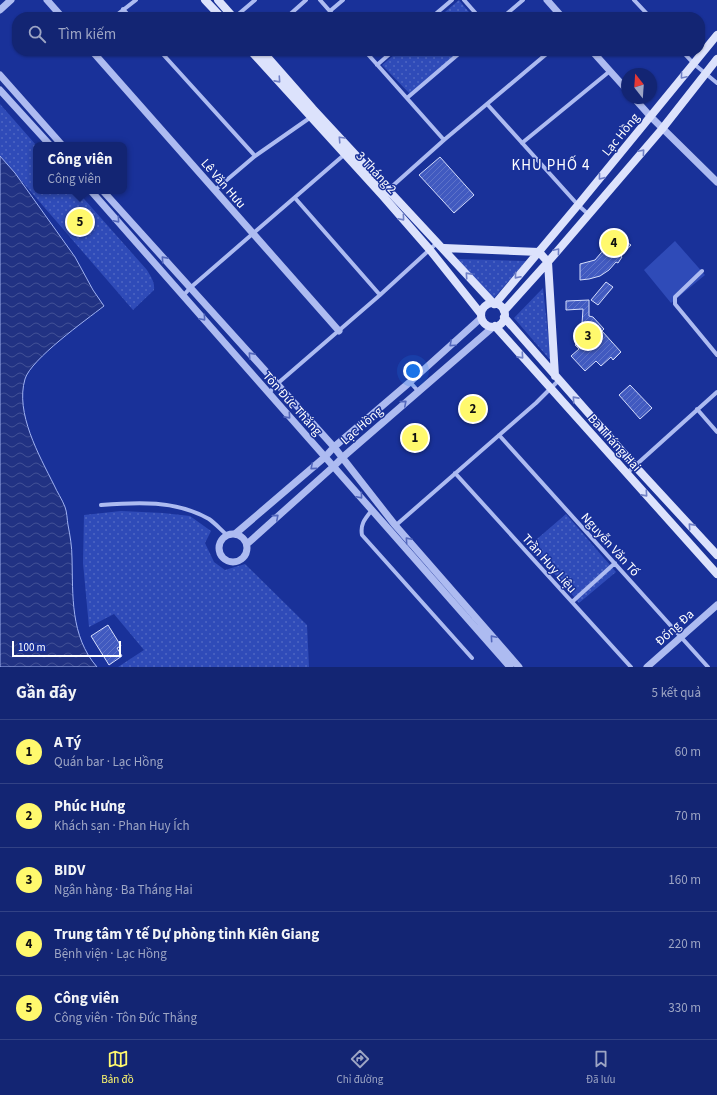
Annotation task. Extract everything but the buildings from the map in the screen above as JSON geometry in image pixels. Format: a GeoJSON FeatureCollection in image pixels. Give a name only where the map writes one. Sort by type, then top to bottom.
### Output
{"type":"FeatureCollection","features":[{"type":"Feature","properties":{"kind":"main road"},"geometry":{"type":"LineString","coordinates":[[205,0],[216,12]]}},
{"type":"Feature","properties":{"kind":"main road"},"geometry":{"type":"LineString","coordinates":[[218,0],[229,12]]}},
{"type":"Feature","properties":{"kind":"main road","name":"Lạc Hồng"},"geometry":{"type":"LineString","coordinates":[[705,50],[717,35]]}},
{"type":"Feature","properties":{"kind":"main road","name":"3 Tháng 2"},"geometry":{"type":"LineString","coordinates":[[258,56],[386,192],[481,316]]}},
{"type":"Feature","properties":{"kind":"main road","name":"3 Tháng 2"},"geometry":{"type":"LineString","coordinates":[[266,56],[345,154],[441,245],[494,304]]}},
{"type":"Feature","properties":{"kind":"main road","name":"Lạc Hồng"},"geometry":{"type":"LineString","coordinates":[[494,304],[539,252],[700,56]]}},
{"type":"Feature","properties":{"kind":"main road"},"geometry":{"type":"LineString","coordinates":[[504,314],[500,306],[494,304],[485,306],[481,316],[484,324],[494,326],[501,323],[504,314],[662,128],[717,59]]}},
{"type":"Feature","properties":{"kind":"main road"},"geometry":{"type":"LineString","coordinates":[[441,245],[539,252],[548,262],[557,378]]}},
{"type":"Feature","properties":{"kind":"main road","name":"Ba Tháng Hai"},"geometry":{"type":"LineString","coordinates":[[504,314],[557,378],[634,465],[717,555]]}},
{"type":"Feature","properties":{"kind":"main road","name":"Ba Tháng Hai"},"geometry":{"type":"LineString","coordinates":[[494,326],[717,574]]}},
{"type":"Feature","properties":{"kind":"street"},"geometry":{"type":"LineString","coordinates":[[0,10],[12,0]]}},
{"type":"Feature","properties":{"kind":"street"},"geometry":{"type":"LineString","coordinates":[[47,0],[58,12]]}},
{"type":"Feature","properties":{"kind":"street"},"geometry":{"type":"LineString","coordinates":[[120,12],[136,0]]}},
{"type":"Feature","properties":{"kind":"street"},"geometry":{"type":"LineString","coordinates":[[240,12],[255,0]]}},
{"type":"Feature","properties":{"kind":"street"},"geometry":{"type":"LineString","coordinates":[[293,12],[306,0]]}},
{"type":"Feature","properties":{"kind":"street"},"geometry":{"type":"LineString","coordinates":[[320,0],[330,11],[342,0]]}},
{"type":"Feature","properties":{"kind":"street"},"geometry":{"type":"LineString","coordinates":[[438,12],[452,0]]}},
{"type":"Feature","properties":{"kind":"street"},"geometry":{"type":"LineString","coordinates":[[464,0],[475,12]]}},
{"type":"Feature","properties":{"kind":"street"},"geometry":{"type":"LineString","coordinates":[[508,12],[523,0]]}},
{"type":"Feature","properties":{"kind":"street"},"geometry":{"type":"LineString","coordinates":[[547,0],[558,12]]}},
{"type":"Feature","properties":{"kind":"street"},"geometry":{"type":"LineString","coordinates":[[634,0],[645,12]]}},
{"type":"Feature","properties":{"kind":"street","name":"Lê Văn Hưu"},"geometry":{"type":"LineString","coordinates":[[96,56],[339,331]]}},
{"type":"Feature","properties":{"kind":"street"},"geometry":{"type":"LineString","coordinates":[[165,56],[255,156]]}},
{"type":"Feature","properties":{"kind":"street"},"geometry":{"type":"LineString","coordinates":[[369,56],[444,140]]}},
{"type":"Feature","properties":{"kind":"street"},"geometry":{"type":"LineString","coordinates":[[377,65],[387,56]]}},
{"type":"Feature","properties":{"kind":"street"},"geometry":{"type":"LineString","coordinates":[[407,98],[456,56]]}},
{"type":"Feature","properties":{"kind":"street"},"geometry":{"type":"LineString","coordinates":[[386,192],[444,140],[544,56]]}},
{"type":"Feature","properties":{"kind":"street"},"geometry":{"type":"LineString","coordinates":[[596,56],[621,83]]}},
{"type":"Feature","properties":{"kind":"street"},"geometry":{"type":"LineString","coordinates":[[687,56],[705,74],[717,83]]}},
{"type":"Feature","properties":{"kind":"street"},"geometry":{"type":"LineString","coordinates":[[522,143],[610,71]]}},
{"type":"Feature","properties":{"kind":"street"},"geometry":{"type":"LineString","coordinates":[[0,75],[59,142]]}},
{"type":"Feature","properties":{"kind":"street"},"geometry":{"type":"LineString","coordinates":[[0,90],[47,142]]}},
{"type":"Feature","properties":{"kind":"street"},"geometry":{"type":"LineString","coordinates":[[487,104],[578,205],[588,214]]}},
{"type":"Feature","properties":{"kind":"street"},"geometry":{"type":"LineString","coordinates":[[639,104],[717,182]]}},
{"type":"Feature","properties":{"kind":"street"},"geometry":{"type":"LineString","coordinates":[[215,190],[255,156],[312,113]]}},
{"type":"Feature","properties":{"kind":"street"},"geometry":{"type":"LineString","coordinates":[[183,296],[190,288],[345,154]]}},
{"type":"Feature","properties":{"kind":"street","name":"Tôn Đức Thắng"},"geometry":{"type":"LineString","coordinates":[[94,194],[510,667]]}},
{"type":"Feature","properties":{"kind":"street","name":"Tôn Đức Thắng"},"geometry":{"type":"LineString","coordinates":[[106,194],[343,457],[395,525],[519,667]]}},
{"type":"Feature","properties":{"kind":"street"},"geometry":{"type":"LineString","coordinates":[[295,198],[380,296]]}},
{"type":"Feature","properties":{"kind":"street"},"geometry":{"type":"LineString","coordinates":[[268,393],[380,296],[430,250],[441,245]]}},
{"type":"Feature","properties":{"kind":"street"},"geometry":{"type":"LineString","coordinates":[[702,271],[675,297],[675,304],[717,355]]}},
{"type":"Feature","properties":{"kind":"street","name":"Lạc Hồng"},"geometry":{"type":"LineString","coordinates":[[235,534],[326,457],[334,447],[410,382],[481,316]]}},
{"type":"Feature","properties":{"kind":"street","name":"Lạc Hồng"},"geometry":{"type":"LineString","coordinates":[[247,544],[343,457],[494,326]]}},
{"type":"Feature","properties":{"kind":"street"},"geometry":{"type":"LineString","coordinates":[[391,532],[395,525],[551,389],[557,378]]}},
{"type":"Feature","properties":{"kind":"street"},"geometry":{"type":"LineString","coordinates":[[410,382],[418,391]]}},
{"type":"Feature","properties":{"kind":"street"},"geometry":{"type":"LineString","coordinates":[[627,473],[634,465],[717,392]]}},
{"type":"Feature","properties":{"kind":"street"},"geometry":{"type":"LineString","coordinates":[[697,409],[717,432]]}},
{"type":"Feature","properties":{"kind":"street","name":"Nguyễn Văn Tố"},"geometry":{"type":"LineString","coordinates":[[500,435],[708,667]]}},
{"type":"Feature","properties":{"kind":"street","name":"Trần Huy Liệu"},"geometry":{"type":"LineString","coordinates":[[455,473],[631,667]]}},
{"type":"Feature","properties":{"kind":"street"},"geometry":{"type":"LineString","coordinates":[[101,505],[148,503],[174,506],[209,520],[227,535]]}},
{"type":"Feature","properties":{"kind":"street"},"geometry":{"type":"LineString","coordinates":[[372,510],[363,522],[361,528],[362,535],[472,658]]}},
{"type":"Feature","properties":{"kind":"street"},"geometry":{"type":"LineString","coordinates":[[235,534],[243,538],[247,544],[246,553],[242,559],[233,562],[221,554],[219,547],[223,538],[227,535],[235,534]]}},
{"type":"Feature","properties":{"kind":"street"},"geometry":{"type":"LineString","coordinates":[[572,602],[615,563]]}},
{"type":"Feature","properties":{"kind":"street","name":"Đống Đa"},"geometry":{"type":"LineString","coordinates":[[647,667],[717,604]]}},
{"type":"Feature","properties":{"kind":"shaded area"},"geometry":{"type":"Polygon","coordinates":[[[459,0],[469,12],[445,12],[459,0]]]}},
{"type":"Feature","properties":{"kind":"shaded area"},"geometry":{"type":"Polygon","coordinates":[[[393,56],[455,56],[410,94],[382,65],[393,56]]]}},
{"type":"Feature","properties":{"kind":"shaded area"},"geometry":{"type":"Polygon","coordinates":[[[0,104],[33,142],[33,194],[80,194],[147,270],[153,282],[154,290],[133,310],[0,156],[0,104]]]}},
{"type":"Feature","properties":{"kind":"shaded area"},"geometry":{"type":"Polygon","coordinates":[[[675,241],[705,275],[671,303],[644,270],[675,241]]]}},
{"type":"Feature","properties":{"kind":"shaded area"},"geometry":{"type":"Polygon","coordinates":[[[457,259],[526,261],[493,299],[457,259]]]}},
{"type":"Feature","properties":{"kind":"shaded area"},"geometry":{"type":"Polygon","coordinates":[[[543,288],[551,361],[514,318],[543,288]]]}},
{"type":"Feature","properties":{"kind":"shaded area"},"geometry":{"type":"Polygon","coordinates":[[[121,511],[190,516],[211,531],[205,543],[214,562],[225,570],[245,564],[307,625],[309,667],[118,667],[144,650],[114,614],[89,627],[83,563],[84,515],[121,511]]]}},
{"type":"Feature","properties":{"kind":"shaded area"},"geometry":{"type":"Polygon","coordinates":[[[566,514],[616,572],[579,603],[530,545],[566,514]]]}},
{"type":"Feature","properties":{"kind":"water"},"geometry":{"type":"Polygon","coordinates":[[[0,156],[15,173],[75,257],[93,290],[104,306],[60,340],[37,361],[25,379],[23,392],[23,406],[30,434],[66,509],[72,554],[73,601],[77,629],[88,655],[97,667],[0,667],[0,156]]]}},
{"type":"Feature","properties":{"kind":"place","name":"Công viên"},"geometry":{"type":"Point","coordinates":[80,222]}},
{"type":"Feature","properties":{"kind":"place","name":"Trung tâm Y tế Dự phòng tỉnh Kiên Giang"},"geometry":{"type":"Point","coordinates":[614,243]}},
{"type":"Feature","properties":{"kind":"place","name":"BIDV"},"geometry":{"type":"Point","coordinates":[588,336]}},
{"type":"Feature","properties":{"kind":"place","name":"Phúc Hưng"},"geometry":{"type":"Point","coordinates":[473,409]}},
{"type":"Feature","properties":{"kind":"place","name":"A Tý"},"geometry":{"type":"Point","coordinates":[415,438]}},
{"type":"Feature","properties":{"kind":"district","name":"KHU PHỐ 4"},"geometry":{"type":"Point","coordinates":[551,165]}}]}
